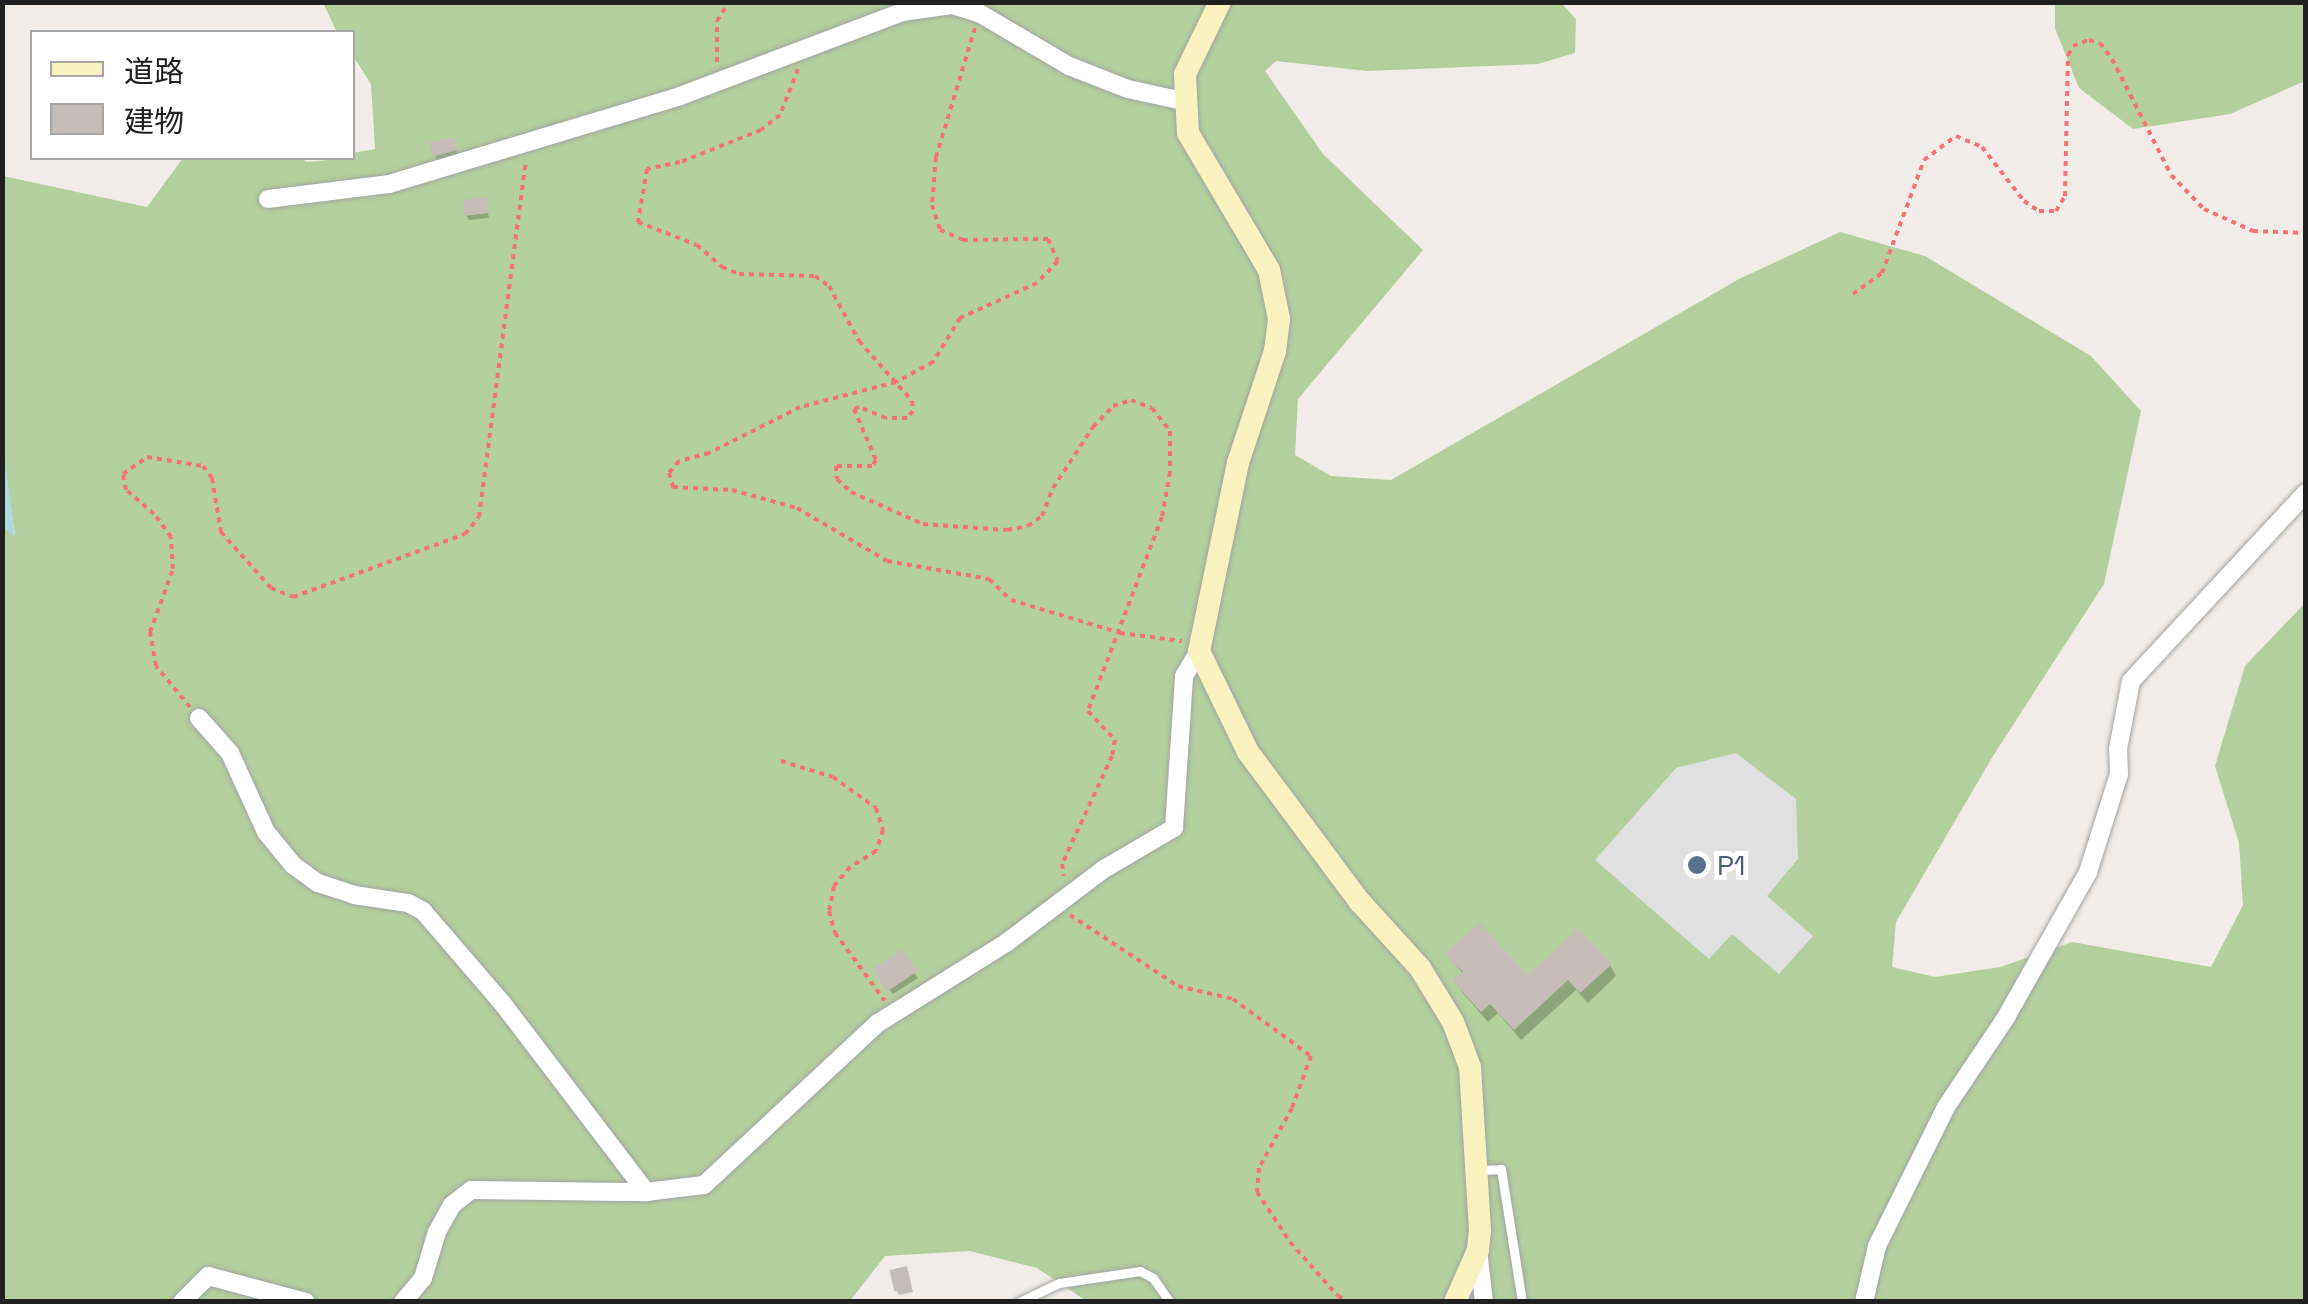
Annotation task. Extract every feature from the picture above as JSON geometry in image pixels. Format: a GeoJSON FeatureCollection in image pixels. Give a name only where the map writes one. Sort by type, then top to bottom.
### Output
{"type":"FeatureCollection","features":[{"type":"Feature","properties":{"kind":"street"},"geometry":{"type":"LineString","coordinates":[[403,1302],[423,1278],[438,1232],[452,1205],[472,1190],[646,1192],[704,1185],[893,1013],[1006,944],[1104,869],[1174,828],[1184,676],[1200,648],[1238,462],[1275,351],[1279,320],[1269,270],[1188,133],[1183,100],[1185,74],[1220,2]]}},
{"type":"Feature","properties":{"kind":"street"},"geometry":{"type":"LineString","coordinates":[[268,199],[388,184],[717,82],[902,12],[952,5],[979,13],[1069,66],[1128,90],[1183,100]]}},
{"type":"Feature","properties":{"kind":"street"},"geometry":{"type":"LineString","coordinates":[[1864,1302],[1877,1246],[1920,1156],[2088,872],[2119,774],[2118,749],[2131,681],[2306,494]]}},
{"type":"Feature","properties":{"kind":"street"},"geometry":{"type":"LineString","coordinates":[[1200,648],[1248,752],[1360,902],[1420,968],[1453,1022],[1470,1067],[1484,1302]]}},
{"type":"Feature","properties":{"kind":"street"},"geometry":{"type":"LineString","coordinates":[[199,718],[230,752],[266,832],[293,866],[318,882],[354,894],[408,903],[423,911],[450,938],[646,1192]]}},
{"type":"Feature","properties":{"kind":"street"},"geometry":{"type":"LineString","coordinates":[[1455,1302],[1478,1250]]}},
{"type":"Feature","properties":{"kind":"street"},"geometry":{"type":"LineString","coordinates":[[182,1302],[208,1276],[306,1302]]}},
{"type":"Feature","properties":{"kind":"lane"},"geometry":{"type":"LineString","coordinates":[[1478,1170],[1501,1169],[1522,1302]]}},
{"type":"Feature","properties":{"kind":"lane"},"geometry":{"type":"LineString","coordinates":[[1019,1302],[1059,1283],[1140,1271],[1154,1278],[1170,1302]]}},
{"type":"Feature","properties":{"kind":"path"},"geometry":{"type":"LineString","coordinates":[[717,82],[717,21],[729,2]]}},
{"type":"Feature","properties":{"kind":"path"},"geometry":{"type":"LineString","coordinates":[[979,13],[936,157],[932,205],[936,218],[940,230],[963,240],[1048,239],[1058,260],[1038,283],[960,318],[934,362],[896,382],[800,407],[709,453],[679,461],[669,474],[672,487],[732,490],[797,508],[886,561],[989,579],[1011,600],[1120,633],[1200,648]]}},
{"type":"Feature","properties":{"kind":"path"},"geometry":{"type":"LineString","coordinates":[[1853,294],[1882,272],[1924,160],[1956,136],[1982,148],[2024,201],[2039,211],[2056,211],[2065,196],[2068,55],[2073,46],[2089,40],[2100,42],[2112,58],[2171,175],[2204,209],[2253,231],[2306,233]]}},
{"type":"Feature","properties":{"kind":"path"},"geometry":{"type":"LineString","coordinates":[[808,46],[780,115],[761,130],[680,162],[648,169],[638,222],[697,245],[722,267],[739,274],[815,276],[829,286],[859,341],[912,401],[913,411],[906,418],[886,418],[859,407],[854,409],[876,460],[872,466],[840,464],[834,472],[851,492],[922,524],[972,530],[1028,526],[1042,516],[1053,488],[1078,449],[1113,406],[1132,400],[1152,408],[1164,419],[1170,431],[1170,472],[1162,517],[1088,710],[1115,740],[1062,864],[1070,917],[1178,986],[1233,999],[1311,1056],[1292,1108],[1259,1168],[1257,1192],[1290,1242],[1338,1296],[1349,1302]]}},
{"type":"Feature","properties":{"kind":"path"},"geometry":{"type":"LineString","coordinates":[[199,718],[156,666],[150,632],[173,570],[170,537],[154,514],[126,490],[123,474],[147,457],[203,466],[212,478],[221,532],[271,588],[293,597],[466,534],[479,517],[529,142]]}},
{"type":"Feature","properties":{"kind":"path"},"geometry":{"type":"LineString","coordinates":[[781,761],[833,776],[876,808],[883,830],[876,851],[850,866],[834,886],[829,911],[835,933],[893,1013]]}},
{"type":"Feature","properties":{"kind":"green space"},"geometry":{"type":"Polygon","coordinates":[[[323,3],[1561,3],[1576,19],[1575,53],[1538,64],[1367,71],[1276,61],[1265,71],[1323,154],[1423,250],[1298,399],[1295,455],[1331,476],[1391,480],[1739,279],[1840,232],[1925,256],[2091,356],[2141,411],[2104,584],[1993,756],[1896,922],[1892,967],[1935,977],[2000,967],[2072,942],[2211,967],[2243,905],[2239,843],[2215,766],[2245,666],[2305,603],[2305,1301],[1088,1302],[1037,1268],[970,1251],[885,1256],[850,1301],[3,1301],[2,527],[15,535],[2,446],[3,176],[147,207],[182,160],[355,160],[355,153],[375,149],[371,84],[355,59],[355,30],[336,30],[323,3]]]}},
{"type":"Feature","properties":{"kind":"green space"},"geometry":{"type":"Polygon","coordinates":[[[2055,3],[2305,3],[2305,81],[2230,114],[2133,129],[2079,88],[2055,28],[2055,3]]]}},
{"type":"Feature","properties":{"kind":"shaded area","name":"P1"},"geometry":{"type":"Polygon","coordinates":[[[1736,753],[1796,799],[1798,859],[1767,896],[1813,936],[1779,974],[1732,934],[1709,959],[1595,860],[1676,768],[1736,753]]]}},
{"type":"Feature","properties":{"kind":"water"},"geometry":{"type":"Polygon","coordinates":[[[3,446],[15,537],[3,527],[3,446]]]}},
{"type":"Feature","properties":{"kind":"building"},"geometry":{"type":"Polygon","coordinates":[[[454,137],[457,150],[433,157],[429,142],[454,137]]]}},
{"type":"Feature","properties":{"kind":"building"},"geometry":{"type":"Polygon","coordinates":[[[486,197],[488,213],[465,216],[463,200],[486,197]]]}},
{"type":"Feature","properties":{"kind":"building"},"geometry":{"type":"Polygon","coordinates":[[[1479,922],[1528,975],[1579,928],[1612,964],[1580,993],[1568,980],[1514,1030],[1490,1004],[1481,1012],[1452,980],[1463,972],[1445,954],[1479,922]]]}},
{"type":"Feature","properties":{"kind":"building"},"geometry":{"type":"Polygon","coordinates":[[[902,949],[917,971],[887,992],[872,969],[902,949]]]}},
{"type":"Feature","properties":{"kind":"building"},"geometry":{"type":"Polygon","coordinates":[[[907,1266],[912,1287],[894,1291],[889,1270],[907,1266]]]}},
{"type":"Feature","properties":{"kind":"place","name":"P1"},"geometry":{"type":"Point","coordinates":[1697,865]}}]}
